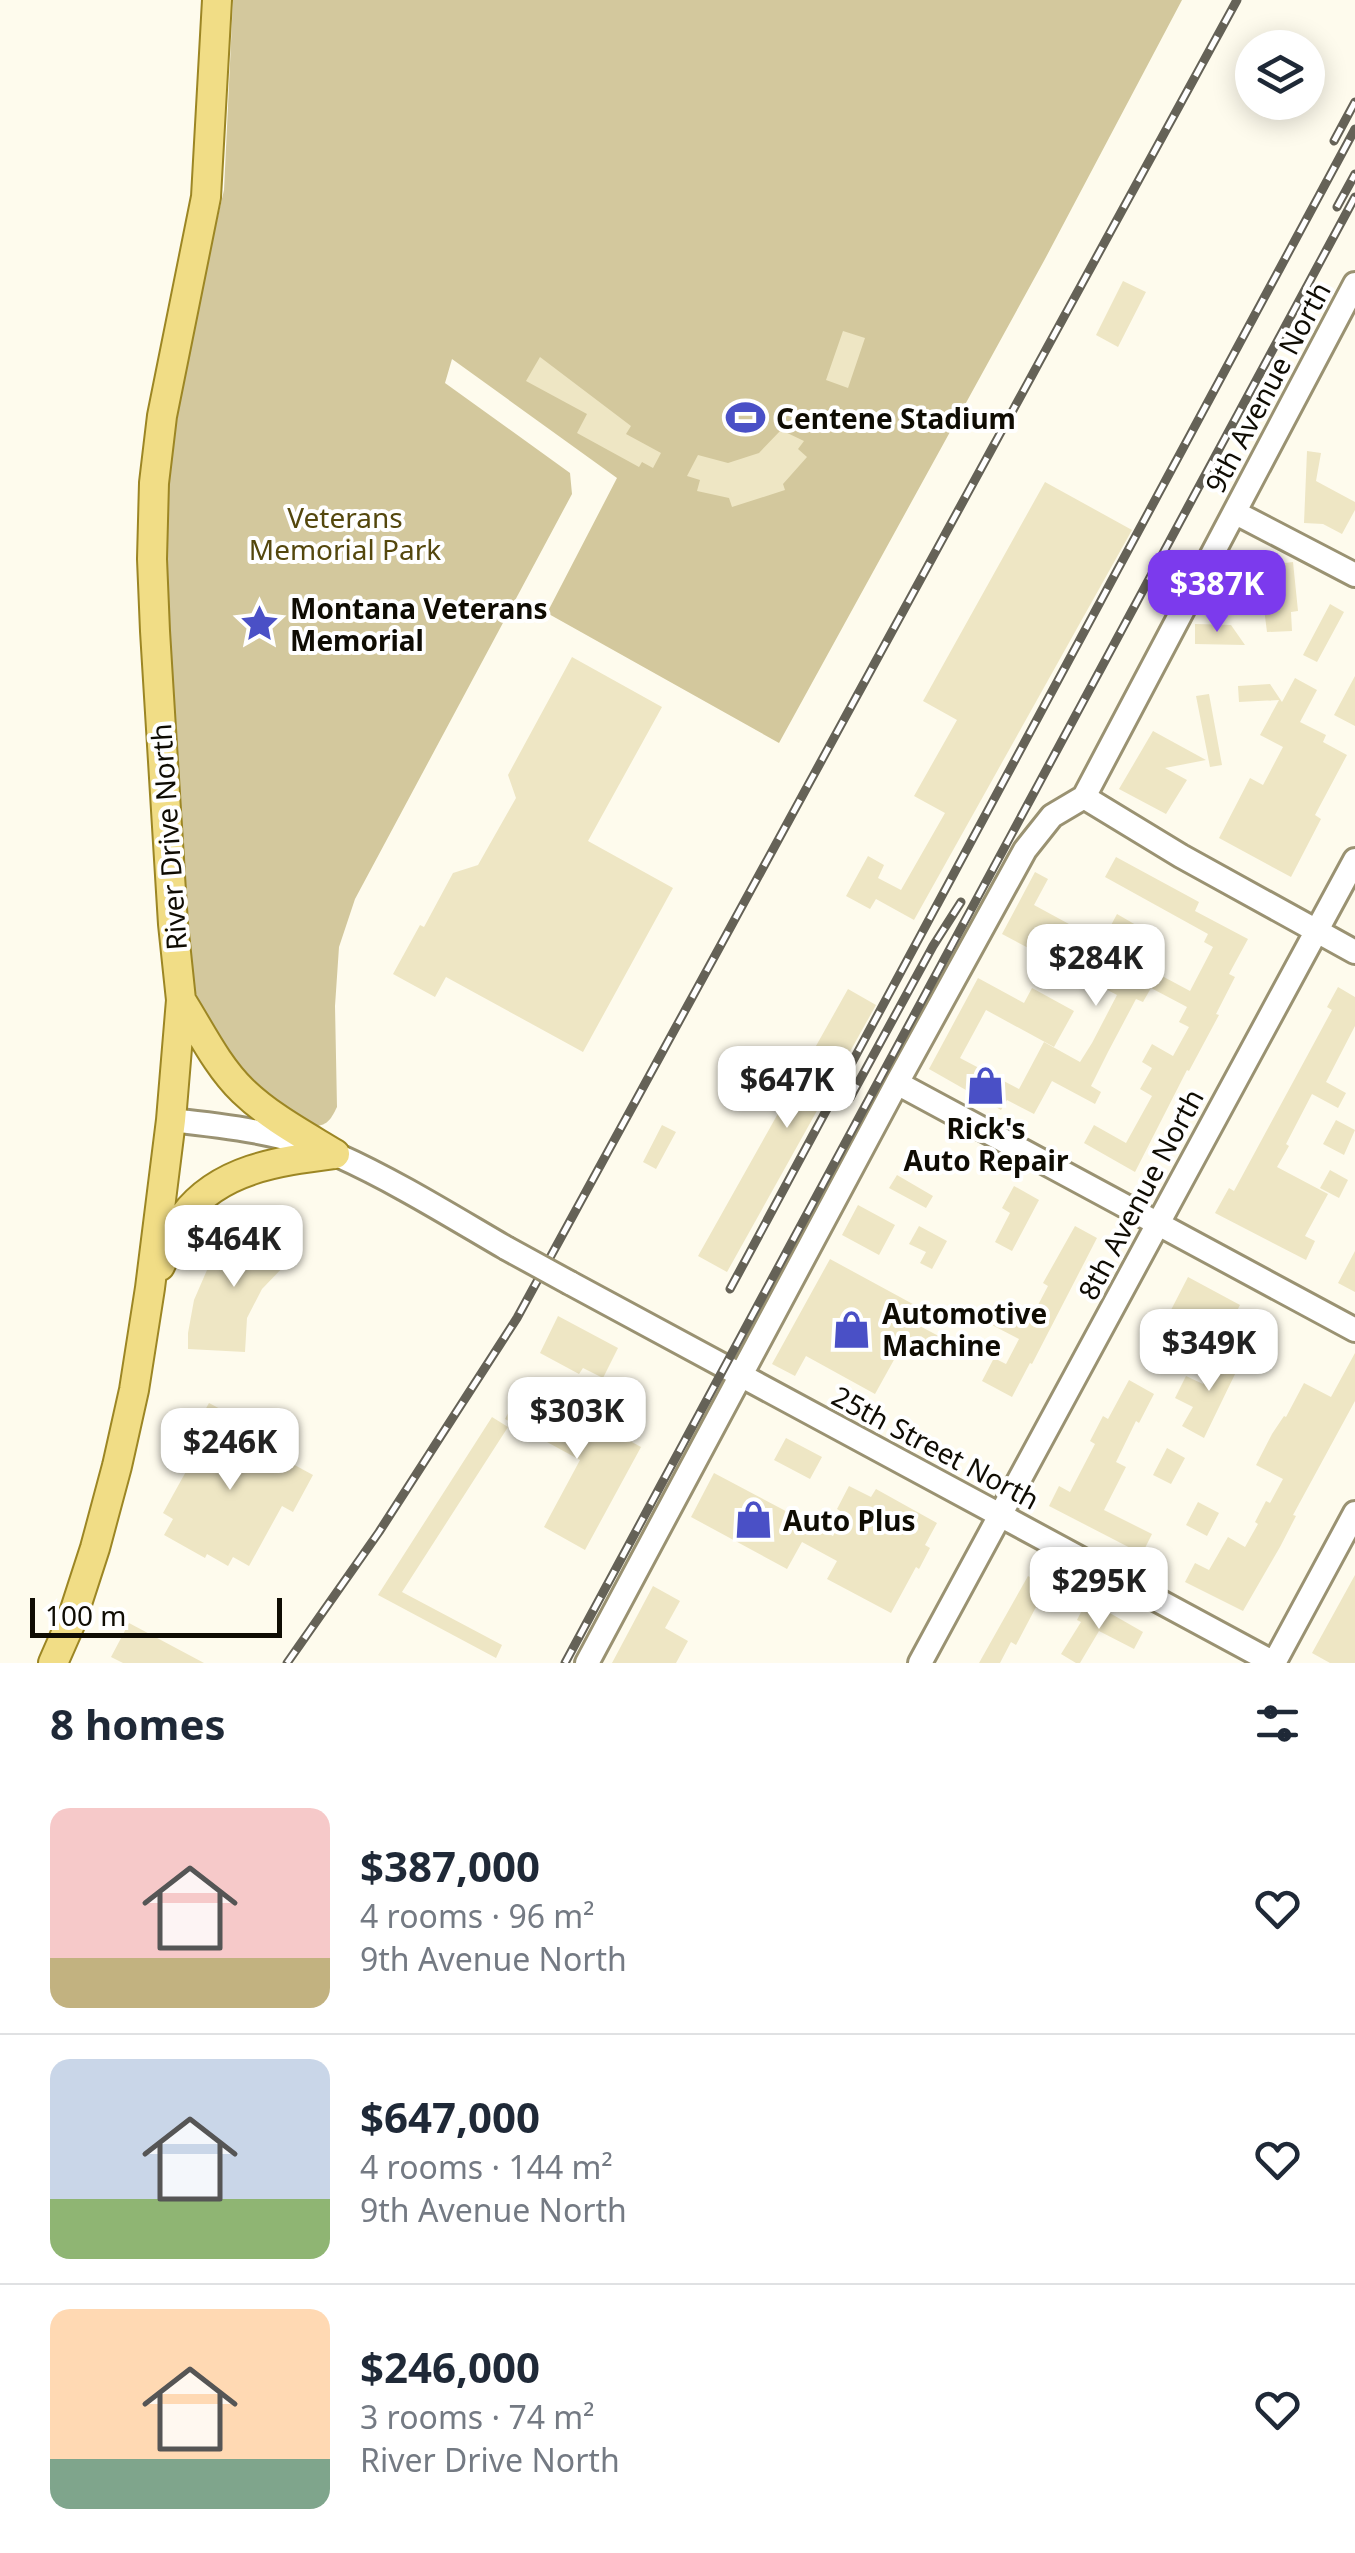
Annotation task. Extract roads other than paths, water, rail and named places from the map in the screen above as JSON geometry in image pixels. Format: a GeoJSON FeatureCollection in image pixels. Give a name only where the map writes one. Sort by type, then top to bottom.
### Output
{"type":"FeatureCollection","features":[{"type":"Feature","properties":{"kind":"main road","name":"River Drive North"},"geometry":{"type":"LineString","coordinates":[[53,1663],[71,1622],[118,1466],[150,1288],[171,1120],[181,1000],[154,631],[154,502],[162,416],[206,196],[217,0]]}},
{"type":"Feature","properties":{"kind":"main road"},"geometry":{"type":"LineString","coordinates":[[181,1000],[241,1090],[266,1111],[335,1154]]}},
{"type":"Feature","properties":{"kind":"main road"},"geometry":{"type":"LineString","coordinates":[[150,1288],[184,1216],[206,1195],[234,1176],[275,1161],[335,1154]]}},
{"type":"Feature","properties":{"kind":"street","name":"9th Avenue North"},"geometry":{"type":"LineString","coordinates":[[587,1663],[1025,850],[1052,816],[1084,797],[1355,284]]}},
{"type":"Feature","properties":{"kind":"street"},"geometry":{"type":"LineString","coordinates":[[1236,513],[1355,575]]}},
{"type":"Feature","properties":{"kind":"street"},"geometry":{"type":"LineString","coordinates":[[1084,797],[1180,856],[1355,952]]}},
{"type":"Feature","properties":{"kind":"street","name":"8th Avenue North"},"geometry":{"type":"LineString","coordinates":[[920,1663],[1355,860]]}},
{"type":"Feature","properties":{"kind":"street"},"geometry":{"type":"LineString","coordinates":[[897,1083],[1355,1330]]}},
{"type":"Feature","properties":{"kind":"street"},"geometry":{"type":"LineString","coordinates":[[171,1120],[249,1131],[335,1154]]}},
{"type":"Feature","properties":{"kind":"street","name":"25th Street North"},"geometry":{"type":"LineString","coordinates":[[335,1154],[1274,1663]]}},
{"type":"Feature","properties":{"kind":"street"},"geometry":{"type":"LineString","coordinates":[[1274,1663],[1355,1513]]}},
{"type":"Feature","properties":{"kind":"railway"},"geometry":{"type":"LineString","coordinates":[[287,1663],[379,1532],[517,1318],[1237,0]]}},
{"type":"Feature","properties":{"kind":"railway"},"geometry":{"type":"LineString","coordinates":[[1334,141],[1355,102]]}},
{"type":"Feature","properties":{"kind":"railway"},"geometry":{"type":"LineString","coordinates":[[730,1289],[1355,129]]}},
{"type":"Feature","properties":{"kind":"railway"},"geometry":{"type":"LineString","coordinates":[[1337,207],[1355,174]]}},
{"type":"Feature","properties":{"kind":"railway"},"geometry":{"type":"LineString","coordinates":[[565,1663],[1355,197]]}},
{"type":"Feature","properties":{"kind":"railway"},"geometry":{"type":"LineString","coordinates":[[850,1098],[961,902]]}},
{"type":"Feature","properties":{"kind":"place","name":"Centene Stadium"},"geometry":{"type":"Point","coordinates":[746,418]}},
{"type":"Feature","properties":{"kind":"place","name":"Montana Veterans Memorial"},"geometry":{"type":"Point","coordinates":[260,624]}},
{"type":"Feature","properties":{"kind":"place","name":"Rick's Auto Repair"},"geometry":{"type":"Point","coordinates":[986,1086]}},
{"type":"Feature","properties":{"kind":"place","name":"Automotive Machine"},"geometry":{"type":"Point","coordinates":[852,1329]}},
{"type":"Feature","properties":{"kind":"place","name":"Auto Plus"},"geometry":{"type":"Point","coordinates":[753,1520]}},
{"type":"Feature","properties":{"kind":"park label","name":"Veterans Memorial Park"},"geometry":{"type":"Point","coordinates":[345,533]}}]}
